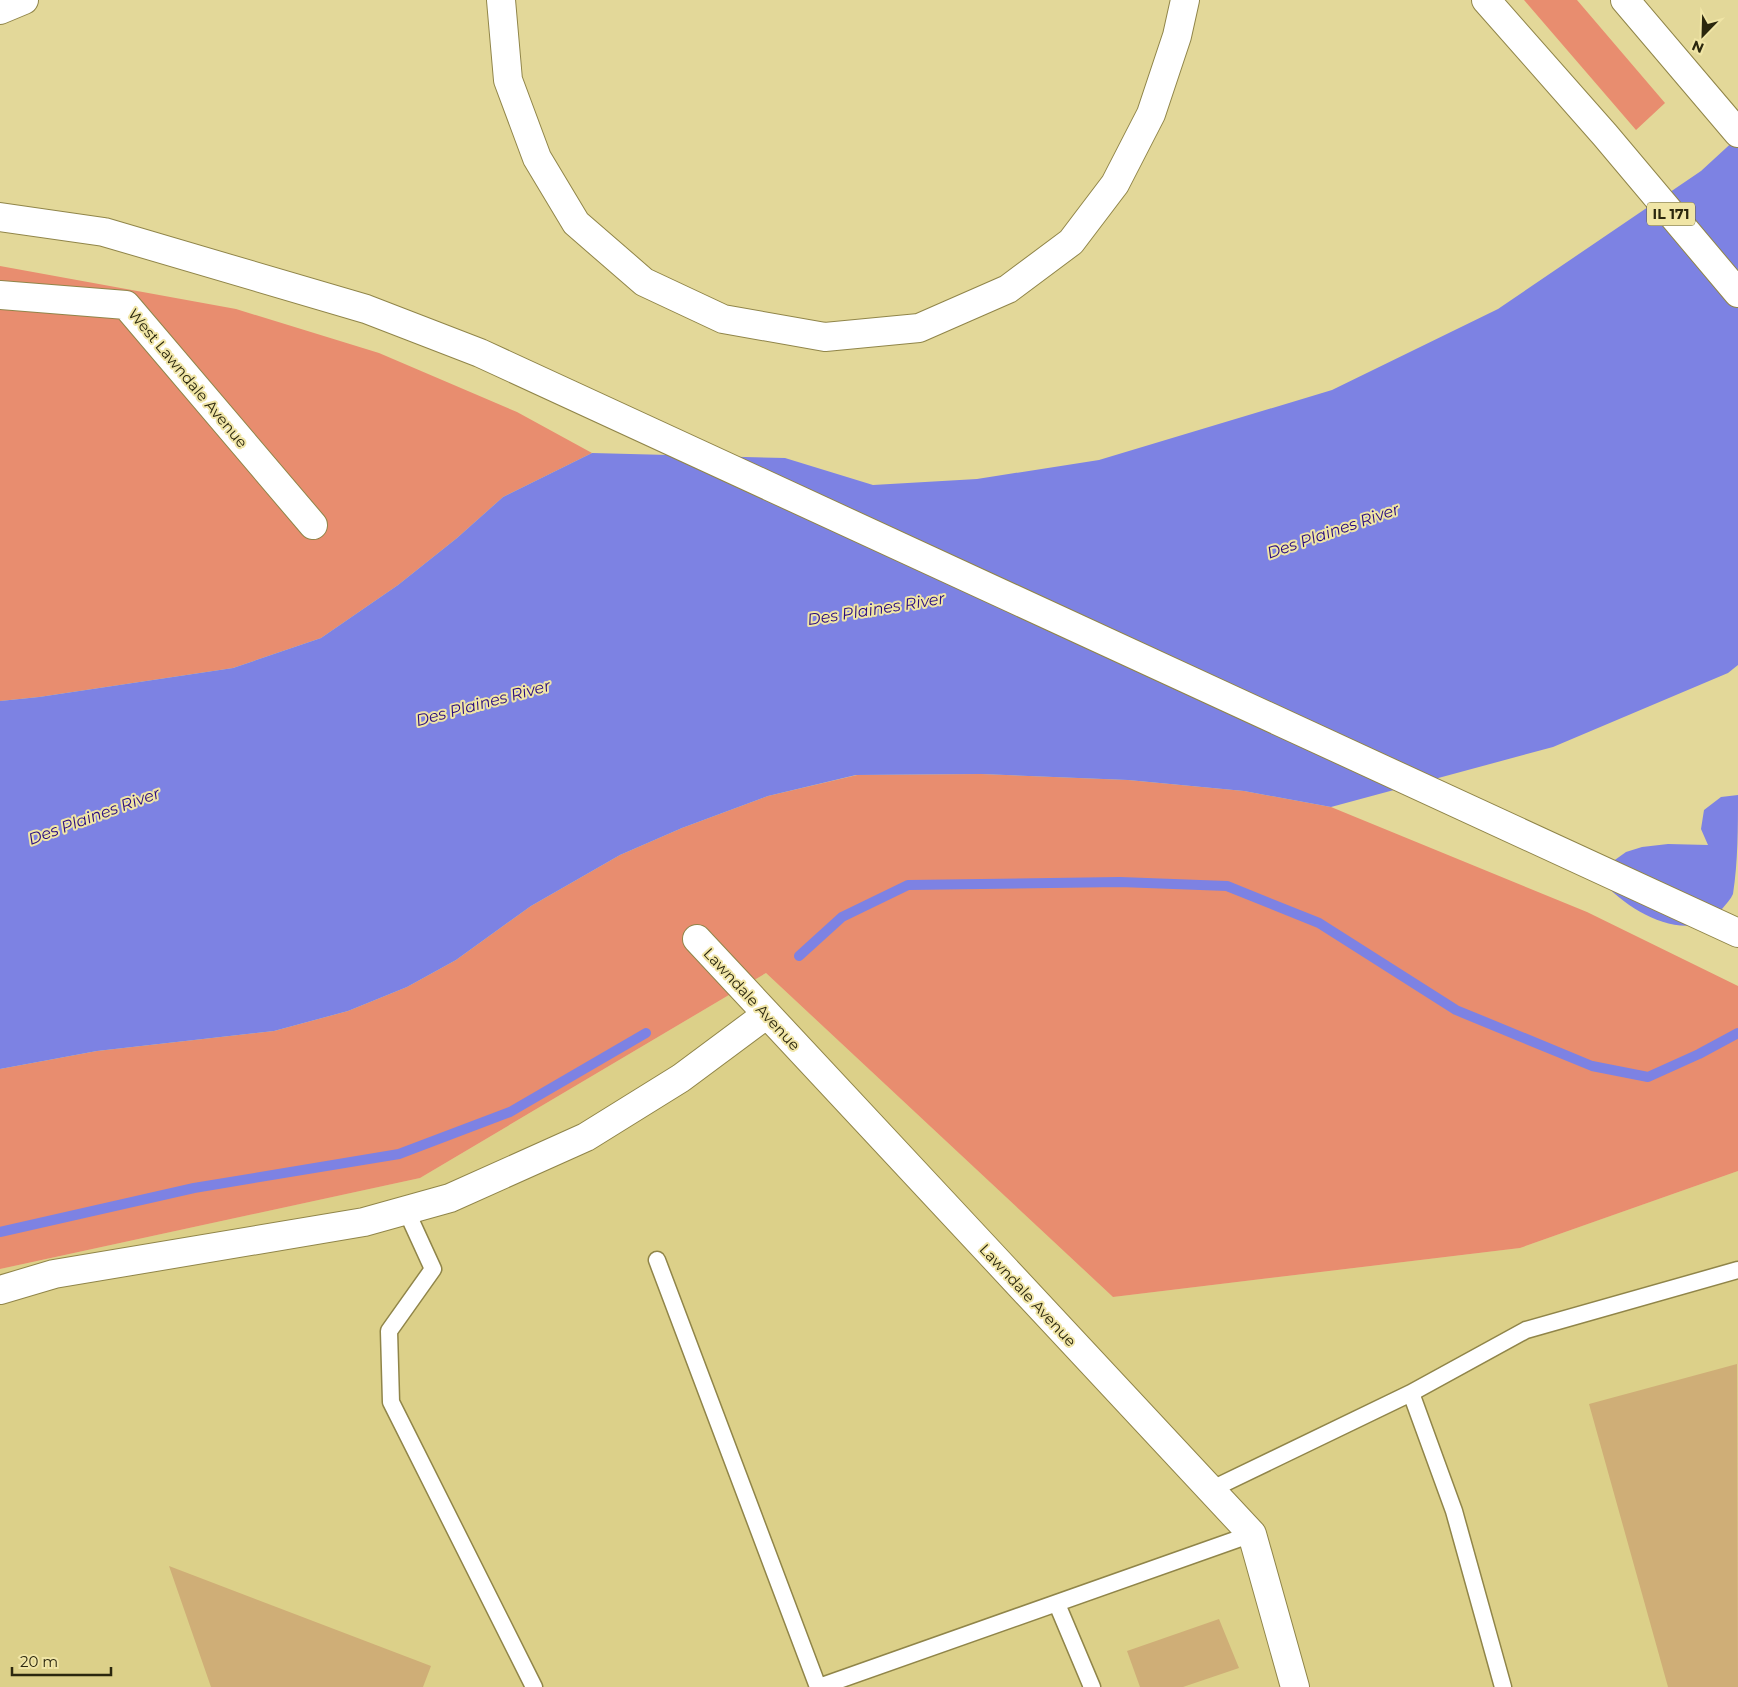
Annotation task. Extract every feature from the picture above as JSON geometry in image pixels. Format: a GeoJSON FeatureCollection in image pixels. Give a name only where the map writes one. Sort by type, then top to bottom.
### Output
{"type":"FeatureCollection","features":[{"type":"Feature","properties":{"kind":"main road"},"geometry":{"type":"LineString","coordinates":[[0,10],[24,0]]}},
{"type":"Feature","properties":{"kind":"main road"},"geometry":{"type":"LineString","coordinates":[[501,0],[508,80],[537,158],[576,224],[644,282],[723,318],[825,338],[919,328],[1008,289],[1070,242],[1115,184],[1151,114],[1177,36],[1185,0]]}},
{"type":"Feature","properties":{"kind":"main road","name":"IL 171"},"geometry":{"type":"LineString","coordinates":[[1486,0],[1605,135],[1738,292]]}},
{"type":"Feature","properties":{"kind":"main road"},"geometry":{"type":"LineString","coordinates":[[1625,0],[1685,73],[1738,133]]}},
{"type":"Feature","properties":{"kind":"main road"},"geometry":{"type":"LineString","coordinates":[[0,217],[104,232],[366,309],[480,353],[1738,933]]}},
{"type":"Feature","properties":{"kind":"main road","name":"West Lawndale Avenue"},"geometry":{"type":"LineString","coordinates":[[0,295],[126,305],[313,525]]}},
{"type":"Feature","properties":{"kind":"main road","name":"Lawndale Avenue"},"geometry":{"type":"LineString","coordinates":[[697,939],[1252,1534],[1296,1687]]}},
{"type":"Feature","properties":{"kind":"main road"},"geometry":{"type":"LineString","coordinates":[[0,1290],[54,1274],[364,1222],[450,1198],[586,1137],[681,1078],[767,1014]]}},
{"type":"Feature","properties":{"kind":"lane"},"geometry":{"type":"LineString","coordinates":[[406,1210],[432,1270],[390,1331],[391,1402],[534,1687]]}},
{"type":"Feature","properties":{"kind":"lane"},"geometry":{"type":"LineString","coordinates":[[657,1260],[818,1687],[1252,1534]]}},
{"type":"Feature","properties":{"kind":"lane"},"geometry":{"type":"LineString","coordinates":[[1210,1490],[1412,1393],[1526,1330],[1738,1270]]}},
{"type":"Feature","properties":{"kind":"lane"},"geometry":{"type":"LineString","coordinates":[[1412,1393],[1454,1512],[1504,1687]]}},
{"type":"Feature","properties":{"kind":"lane"},"geometry":{"type":"LineString","coordinates":[[1057,1604],[1092,1687]]}},
{"type":"Feature","properties":{"kind":"shaded area"},"geometry":{"type":"Polygon","coordinates":[[[1524,0],[1577,0],[1665,103],[1636,130],[1524,0]]]}},
{"type":"Feature","properties":{"kind":"shaded area"},"geometry":{"type":"Polygon","coordinates":[[[0,266],[236,309],[379,353],[517,412],[592,453],[503,497],[457,538],[398,585],[321,638],[233,668],[39,697],[0,701],[0,266]]]}},
{"type":"Feature","properties":{"kind":"shaded area"},"geometry":{"type":"Polygon","coordinates":[[[981,774],[1128,780],[1244,791],[1331,807],[1587,912],[1738,986],[1738,1171],[1520,1248],[1113,1297],[766,973],[420,1178],[0,1269],[0,1069],[97,1051],[274,1031],[348,1011],[407,987],[456,960],[531,906],[620,855],[682,828],[768,796],[857,775],[981,774]]]}},
{"type":"Feature","properties":{"kind":"shaded area"},"geometry":{"type":"Polygon","coordinates":[[[766,973],[1113,1297],[1520,1248],[1738,1171],[1738,1687],[0,1687],[0,1269],[420,1178],[766,973]]]}},
{"type":"Feature","properties":{"kind":"water","name":"Des Plaines River"},"geometry":{"type":"Polygon","coordinates":[[[1738,137],[1738,665],[1728,673],[1553,747],[1331,807],[1244,791],[1128,780],[981,774],[856,775],[768,796],[682,828],[620,855],[531,906],[456,960],[407,987],[348,1011],[274,1031],[97,1051],[0,1069],[0,701],[39,697],[233,668],[321,638],[398,585],[457,538],[503,497],[592,453],[785,458],[873,485],[977,479],[1099,460],[1332,390],[1498,309],[1701,171],[1738,137]]]}},
{"type":"Feature","properties":{"kind":"water"},"geometry":{"type":"Polygon","coordinates":[[[1738,795],[1737,857],[1733,894],[1722,909],[1709,920],[1694,925],[1677,925],[1660,921],[1643,914],[1628,904],[1603,882],[1605,867],[1626,852],[1642,847],[1668,844],[1708,845],[1701,829],[1704,810],[1721,797],[1738,795]]]}},
{"type":"Feature","properties":{"kind":"building"},"geometry":{"type":"Polygon","coordinates":[[[1737,1364],[1738,1687],[1668,1687],[1589,1404],[1737,1364]]]}},
{"type":"Feature","properties":{"kind":"building"},"geometry":{"type":"Polygon","coordinates":[[[169,1566],[431,1666],[423,1687],[211,1687],[169,1566]]]}},
{"type":"Feature","properties":{"kind":"building"},"geometry":{"type":"Polygon","coordinates":[[[1219,1619],[1239,1668],[1183,1687],[1140,1687],[1127,1651],[1219,1619]]]}},
{"type":"Feature","properties":{"kind":"waterway"},"geometry":{"type":"LineString","coordinates":[[799,956],[842,917],[908,885],[1120,882],[1227,886],[1319,923],[1456,1010],[1592,1066],[1648,1077],[1699,1054],[1738,1033]]}},
{"type":"Feature","properties":{"kind":"waterway"},"geometry":{"type":"LineString","coordinates":[[0,1232],[194,1188],[399,1154],[510,1112],[646,1033]]}}]}
